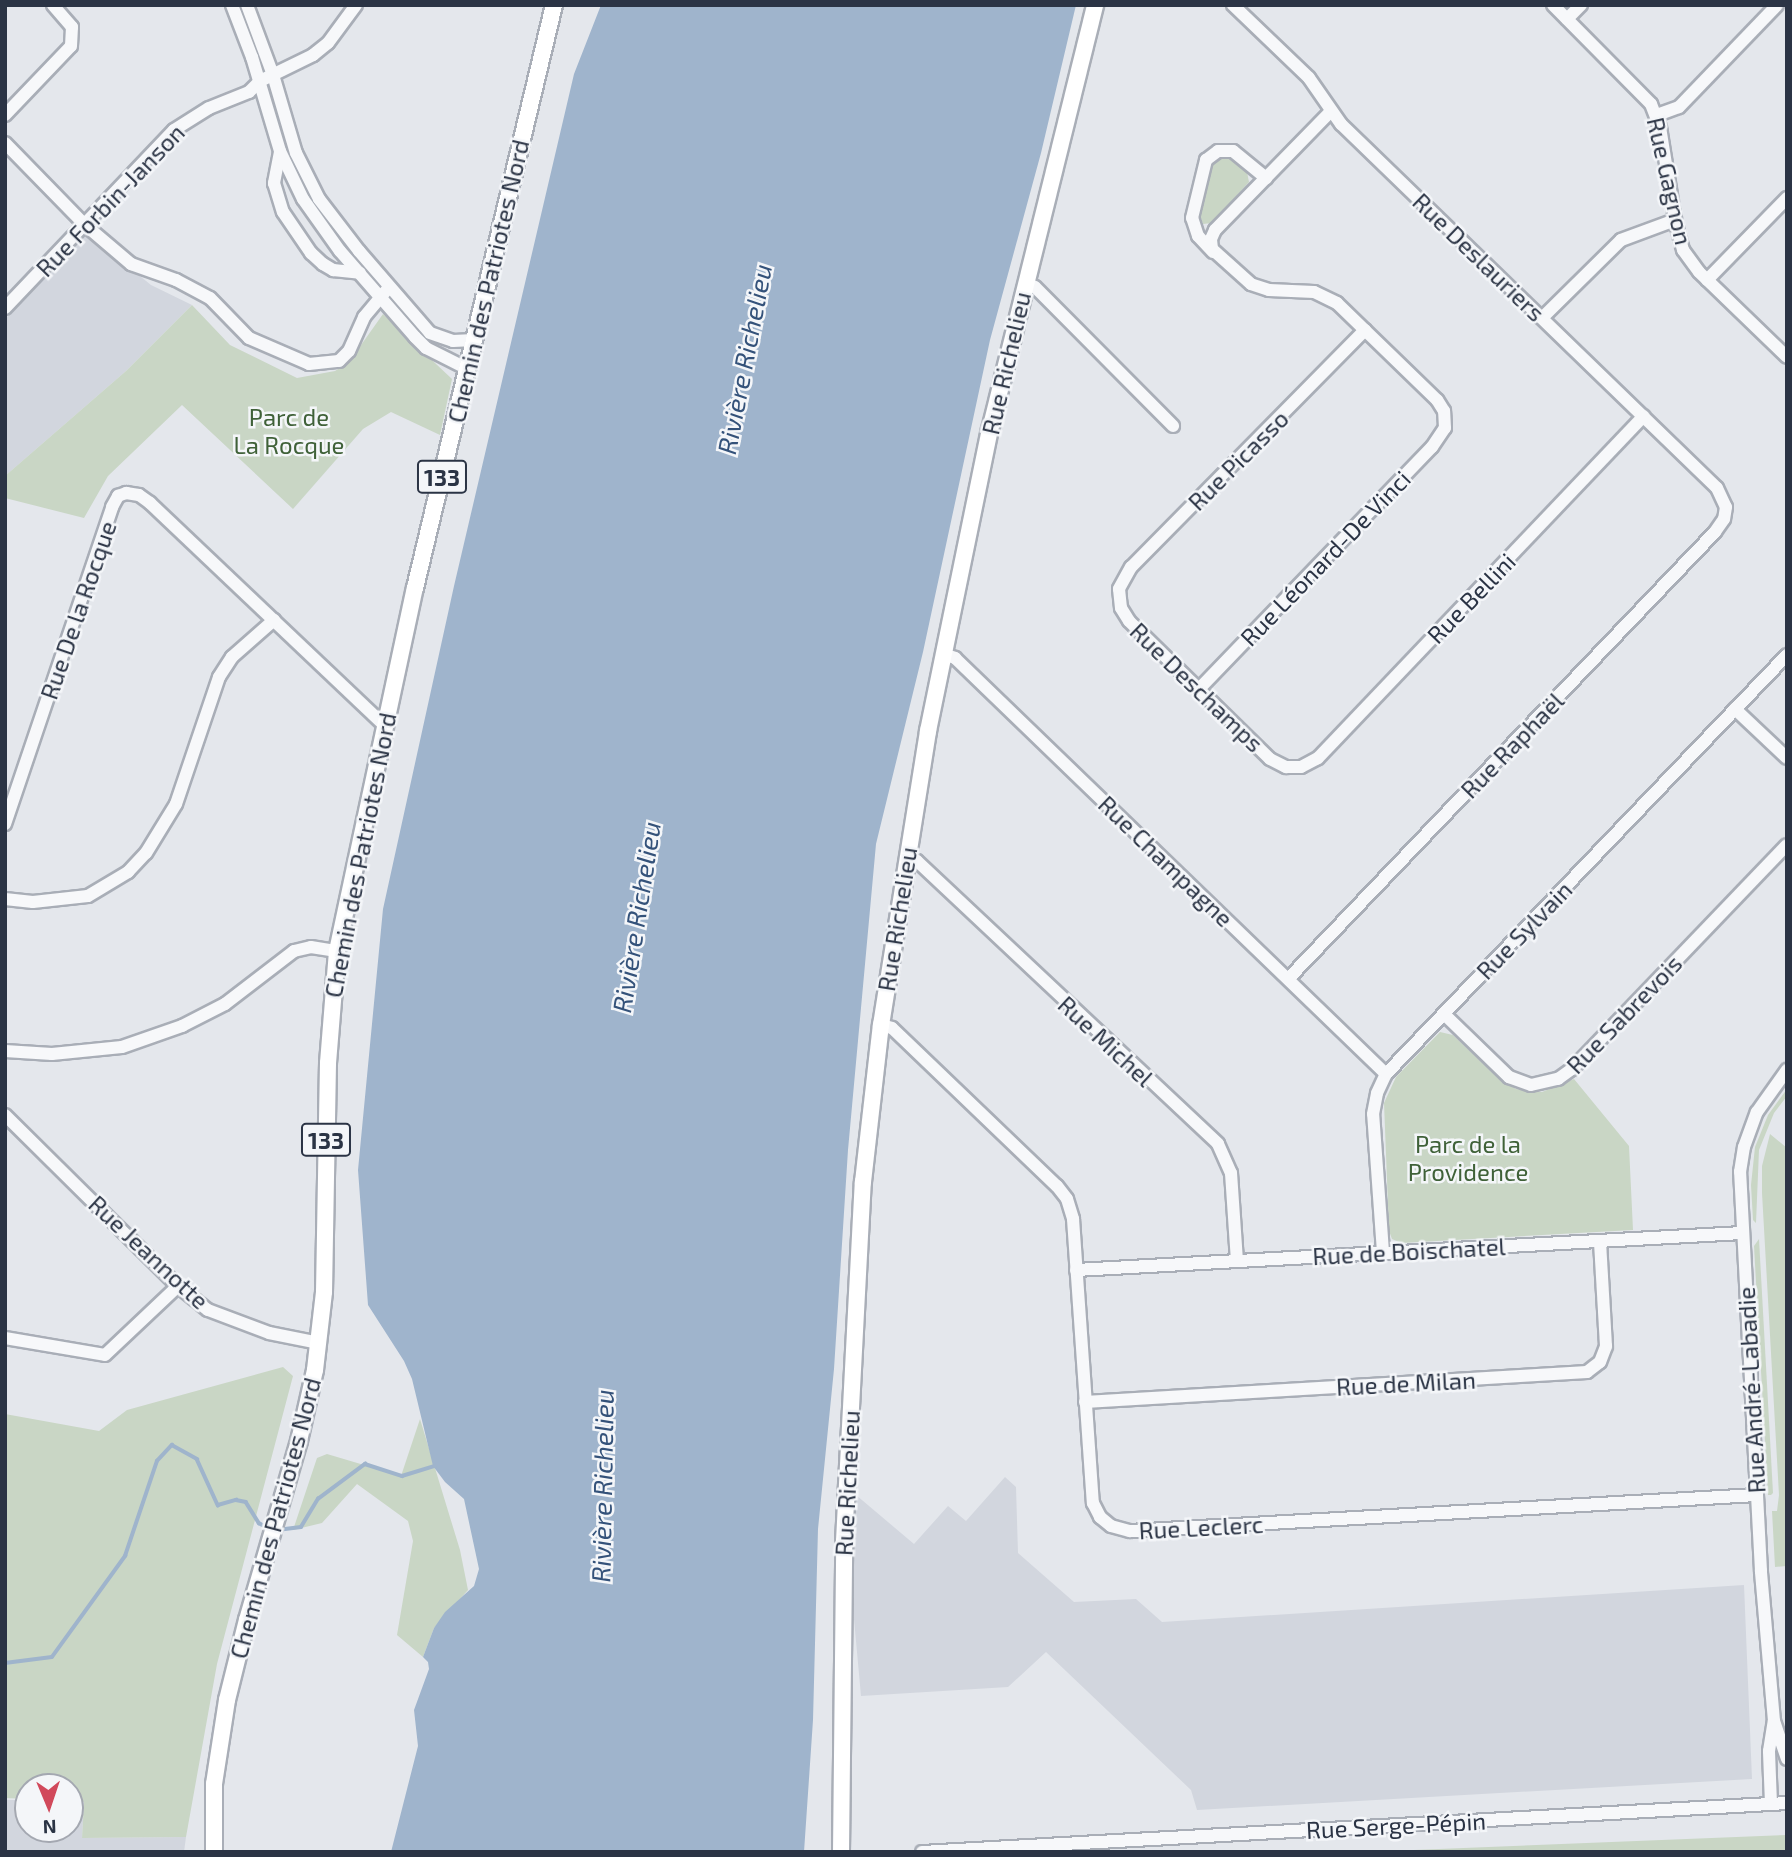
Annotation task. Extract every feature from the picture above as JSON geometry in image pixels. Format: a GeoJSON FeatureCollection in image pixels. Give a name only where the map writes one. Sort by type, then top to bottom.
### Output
{"type":"FeatureCollection","features":[{"type":"Feature","properties":{"kind":"main road","name":"Chemin des Patriotes Nord"},"geometry":{"type":"LineString","coordinates":[[203,1852],[230,1685],[310,1400],[319,1343],[325,1273],[328,1063],[337,951],[384,725],[554,5]]}},
{"type":"Feature","properties":{"kind":"main road","name":"Rue Richelieu"},"geometry":{"type":"LineString","coordinates":[[841,1852],[843,1552],[863,1182],[881,1025],[906,859],[943,654],[1025,282],[1096,5]]}},
{"type":"Feature","properties":{"kind":"main road","name":"Chemin des Patriotes Nord"},"geometry":{"type":"LineString","coordinates":[[214,1794],[214,1852]]}},
{"type":"Feature","properties":{"kind":"street"},"geometry":{"type":"LineString","coordinates":[[5,115],[71,46],[72,27],[53,5]]}},
{"type":"Feature","properties":{"kind":"street"},"geometry":{"type":"LineString","coordinates":[[232,5],[260,82],[280,151],[303,199],[379,298],[426,348],[468,369]]}},
{"type":"Feature","properties":{"kind":"street"},"geometry":{"type":"LineString","coordinates":[[247,5],[273,75],[281,110],[306,176],[334,221],[430,333],[453,341],[474,340]]}},
{"type":"Feature","properties":{"kind":"street","name":"Rue Forbin-Janson"},"geometry":{"type":"LineString","coordinates":[[5,308],[174,130],[209,108],[249,92],[260,82],[298,64],[328,43],[356,5]]}},
{"type":"Feature","properties":{"kind":"street","name":"Rue Deslauriers"},"geometry":{"type":"LineString","coordinates":[[1233,5],[1309,78],[1330,112],[1717,488],[1726,507]]}},
{"type":"Feature","properties":{"kind":"street","name":"Rue Gagnon"},"geometry":{"type":"LineString","coordinates":[[1553,5],[1642,91],[1657,115],[1675,220],[1683,250],[1707,280],[1787,357]]}},
{"type":"Feature","properties":{"kind":"street"},"geometry":{"type":"LineString","coordinates":[[1567,19],[1581,5]]}},
{"type":"Feature","properties":{"kind":"street"},"geometry":{"type":"LineString","coordinates":[[1657,115],[1679,107],[1777,5]]}},
{"type":"Feature","properties":{"kind":"street"},"geometry":{"type":"LineString","coordinates":[[1216,254],[1210,243],[1213,233],[1330,112]]}},
{"type":"Feature","properties":{"kind":"street"},"geometry":{"type":"LineString","coordinates":[[5,144],[84,224],[131,264],[176,280],[210,298],[249,338],[309,364],[328,363],[344,356],[364,317],[389,287]]}},
{"type":"Feature","properties":{"kind":"street"},"geometry":{"type":"LineString","coordinates":[[280,151],[274,183],[283,212],[311,253],[323,264],[332,270],[360,273]]}},
{"type":"Feature","properties":{"kind":"street"},"geometry":{"type":"LineString","coordinates":[[1266,178],[1233,151],[1218,151],[1206,160],[1192,218],[1198,236],[1241,278],[1257,287],[1308,291],[1326,296],[1365,330]]}},
{"type":"Feature","properties":{"kind":"street"},"geometry":{"type":"LineString","coordinates":[[1707,280],[1787,198]]}},
{"type":"Feature","properties":{"kind":"street"},"geometry":{"type":"LineString","coordinates":[[1542,318],[1621,240],[1675,220]]}},
{"type":"Feature","properties":{"kind":"street"},"geometry":{"type":"LineString","coordinates":[[1025,282],[1035,287],[1173,426]]}},
{"type":"Feature","properties":{"kind":"street","name":"Rue Léonard-De Vinci"},"geometry":{"type":"LineString","coordinates":[[1199,689],[1441,436],[1445,424],[1444,411],[1437,400],[1365,330]]}},
{"type":"Feature","properties":{"kind":"street","name":"Rue Picasso"},"geometry":{"type":"LineString","coordinates":[[1118,594],[1122,579],[1131,567],[1365,330]]}},
{"type":"Feature","properties":{"kind":"street","name":"Rue Bellini"},"geometry":{"type":"LineString","coordinates":[[1291,768],[1306,766],[1318,758],[1644,416]]}},
{"type":"Feature","properties":{"kind":"street","name":"Rue De la Rocque"},"geometry":{"type":"LineString","coordinates":[[5,824],[118,496],[132,493],[150,503],[384,725]]}},
{"type":"Feature","properties":{"kind":"street","name":"Rue Raphaël"},"geometry":{"type":"LineString","coordinates":[[1288,979],[1715,532],[1722,523],[1726,507]]}},
{"type":"Feature","properties":{"kind":"street","name":"Rue Deschamps"},"geometry":{"type":"LineString","coordinates":[[1118,594],[1125,617],[1270,759],[1291,768]]}},
{"type":"Feature","properties":{"kind":"street"},"geometry":{"type":"LineString","coordinates":[[5,899],[33,902],[88,896],[128,872],[146,853],[176,804],[219,677],[232,657],[274,620]]}},
{"type":"Feature","properties":{"kind":"street","name":"Rue Champagne"},"geometry":{"type":"LineString","coordinates":[[943,654],[956,658],[1386,1074]]}},
{"type":"Feature","properties":{"kind":"street","name":"Rue Sylvain"},"geometry":{"type":"LineString","coordinates":[[1382,1252],[1373,1114],[1377,1093],[1386,1074],[1787,655]]}},
{"type":"Feature","properties":{"kind":"street"},"geometry":{"type":"LineString","coordinates":[[1735,709],[1787,758]]}},
{"type":"Feature","properties":{"kind":"street","name":"Rue Sabrevois"},"geometry":{"type":"LineString","coordinates":[[1444,1014],[1509,1077],[1531,1085],[1558,1079],[1572,1069],[1787,845]]}},
{"type":"Feature","properties":{"kind":"street","name":"Rue Michel"},"geometry":{"type":"LineString","coordinates":[[906,859],[918,861],[1117,1053],[1218,1144],[1231,1173],[1237,1261]]}},
{"type":"Feature","properties":{"kind":"street"},"geometry":{"type":"LineString","coordinates":[[5,1051],[52,1054],[122,1047],[182,1026],[225,1004],[294,951],[311,947],[337,951]]}},
{"type":"Feature","properties":{"kind":"street","name":"Rue Leclerc"},"geometry":{"type":"LineString","coordinates":[[881,1025],[891,1028],[1061,1190],[1072,1214],[1093,1503],[1103,1520],[1120,1530],[1757,1495]]}},
{"type":"Feature","properties":{"kind":"street","name":"Rue André-Labadie"},"geometry":{"type":"LineString","coordinates":[[1771,1804],[1769,1751],[1774,1721],[1757,1495],[1740,1172],[1744,1147],[1762,1103],[1787,1070]]}},
{"type":"Feature","properties":{"kind":"street","name":"Rue Jeannotte"},"geometry":{"type":"LineString","coordinates":[[5,1115],[178,1286],[208,1310],[269,1333],[319,1343]]}},
{"type":"Feature","properties":{"kind":"street","name":"Rue de Boischatel"},"geometry":{"type":"LineString","coordinates":[[1076,1270],[1742,1233]]}},
{"type":"Feature","properties":{"kind":"street","name":"Rue de Milan"},"geometry":{"type":"LineString","coordinates":[[1085,1402],[1587,1372],[1600,1362],[1606,1346],[1600,1241]]}},
{"type":"Feature","properties":{"kind":"street"},"geometry":{"type":"LineString","coordinates":[[5,1338],[105,1355],[178,1286]]}},
{"type":"Feature","properties":{"kind":"street","name":"Rue André-Labadie"},"geometry":{"type":"LineString","coordinates":[[1774,1721],[1787,1759]]}},
{"type":"Feature","properties":{"kind":"street","name":"Rue Serge-Pépin"},"geometry":{"type":"LineString","coordinates":[[922,1852],[1787,1803]]}},
{"type":"Feature","properties":{"kind":"shaded area"},"geometry":{"type":"Polygon","coordinates":[[[87,233],[151,285],[192,305],[126,371],[5,476],[5,319],[87,233]]]}},
{"type":"Feature","properties":{"kind":"shaded area"},"geometry":{"type":"Polygon","coordinates":[[[1005,1477],[1016,1487],[1018,1553],[1074,1602],[1136,1599],[1162,1622],[1744,1585],[1752,1779],[1197,1810],[1191,1790],[1046,1652],[1008,1687],[861,1696],[851,1586],[856,1495],[914,1544],[948,1506],[966,1521],[1005,1477]]]}},
{"type":"Feature","properties":{"kind":"shaded area"},"geometry":{"type":"Polygon","coordinates":[[[5,1800],[14,1800],[14,1843],[84,1843],[84,1838],[186,1837],[184,1852],[5,1852],[5,1800]]]}},
{"type":"Feature","properties":{"kind":"green space"},"geometry":{"type":"Polygon","coordinates":[[[1221,157],[1230,159],[1247,172],[1249,182],[1212,223],[1203,224],[1200,216],[1213,165],[1221,157]]]}},
{"type":"Feature","properties":{"kind":"green space","name":"Parc de La Rocque"},"geometry":{"type":"Polygon","coordinates":[[[192,305],[230,345],[297,378],[335,371],[349,362],[383,314],[452,379],[440,435],[391,412],[363,429],[293,509],[182,405],[108,476],[84,518],[5,498],[5,476],[126,371],[192,305]]]}},
{"type":"Feature","properties":{"kind":"green space","name":"Parc de la Providence"},"geometry":{"type":"Polygon","coordinates":[[[1440,1032],[1453,1035],[1499,1079],[1516,1089],[1542,1092],[1574,1079],[1629,1146],[1633,1230],[1401,1243],[1392,1239],[1389,1231],[1384,1103],[1396,1077],[1440,1032]]]}},
{"type":"Feature","properties":{"kind":"green space"},"geometry":{"type":"Polygon","coordinates":[[[1787,1089],[1787,1096],[1774,1113],[1759,1150],[1756,1223],[1753,1220],[1751,1185],[1755,1147],[1768,1115],[1787,1089]]]}},
{"type":"Feature","properties":{"kind":"green space"},"geometry":{"type":"Polygon","coordinates":[[[1770,1134],[1787,1148],[1787,1566],[1775,1567],[1772,1511],[1777,1511],[1779,1495],[1762,1193],[1762,1166],[1770,1134]]]}},
{"type":"Feature","properties":{"kind":"green space"},"geometry":{"type":"Polygon","coordinates":[[[1759,1239],[1771,1495],[1768,1495],[1754,1246],[1759,1239]]]}},
{"type":"Feature","properties":{"kind":"green space"},"geometry":{"type":"Polygon","coordinates":[[[283,1367],[293,1376],[217,1664],[186,1837],[84,1838],[84,1773],[14,1773],[14,1798],[5,1798],[5,1414],[99,1431],[127,1410],[283,1367]]]}},
{"type":"Feature","properties":{"kind":"green space"},"geometry":{"type":"Polygon","coordinates":[[[420,1419],[460,1550],[468,1590],[434,1628],[423,1657],[397,1635],[413,1541],[408,1521],[357,1484],[322,1523],[293,1530],[317,1458],[327,1454],[401,1476],[420,1419]]]}},
{"type":"Feature","properties":{"kind":"green space"},"geometry":{"type":"Polygon","coordinates":[[[1787,1835],[1787,1852],[1364,1852],[1787,1835]]]}},
{"type":"Feature","properties":{"kind":"water","name":"Rivière Richelieu"},"geometry":{"type":"Polygon","coordinates":[[[601,5],[1076,5],[1041,153],[990,340],[923,652],[876,844],[848,1150],[834,1369],[818,1529],[813,1720],[804,1852],[391,1852],[418,1746],[414,1710],[429,1669],[428,1662],[423,1657],[434,1628],[445,1612],[474,1586],[479,1569],[464,1499],[445,1482],[433,1466],[412,1379],[404,1361],[368,1305],[358,1170],[383,909],[454,586],[574,74],[601,5]]]}},
{"type":"Feature","properties":{"kind":"waterway"},"geometry":{"type":"LineString","coordinates":[[5,1663],[52,1657],[125,1556],[157,1461],[172,1445],[197,1459],[218,1505],[236,1500],[246,1502],[259,1523],[270,1529]]}},
{"type":"Feature","properties":{"kind":"waterway"},"geometry":{"type":"LineString","coordinates":[[277,1530],[301,1527],[318,1499],[365,1464],[402,1476],[434,1466]]}}]}
